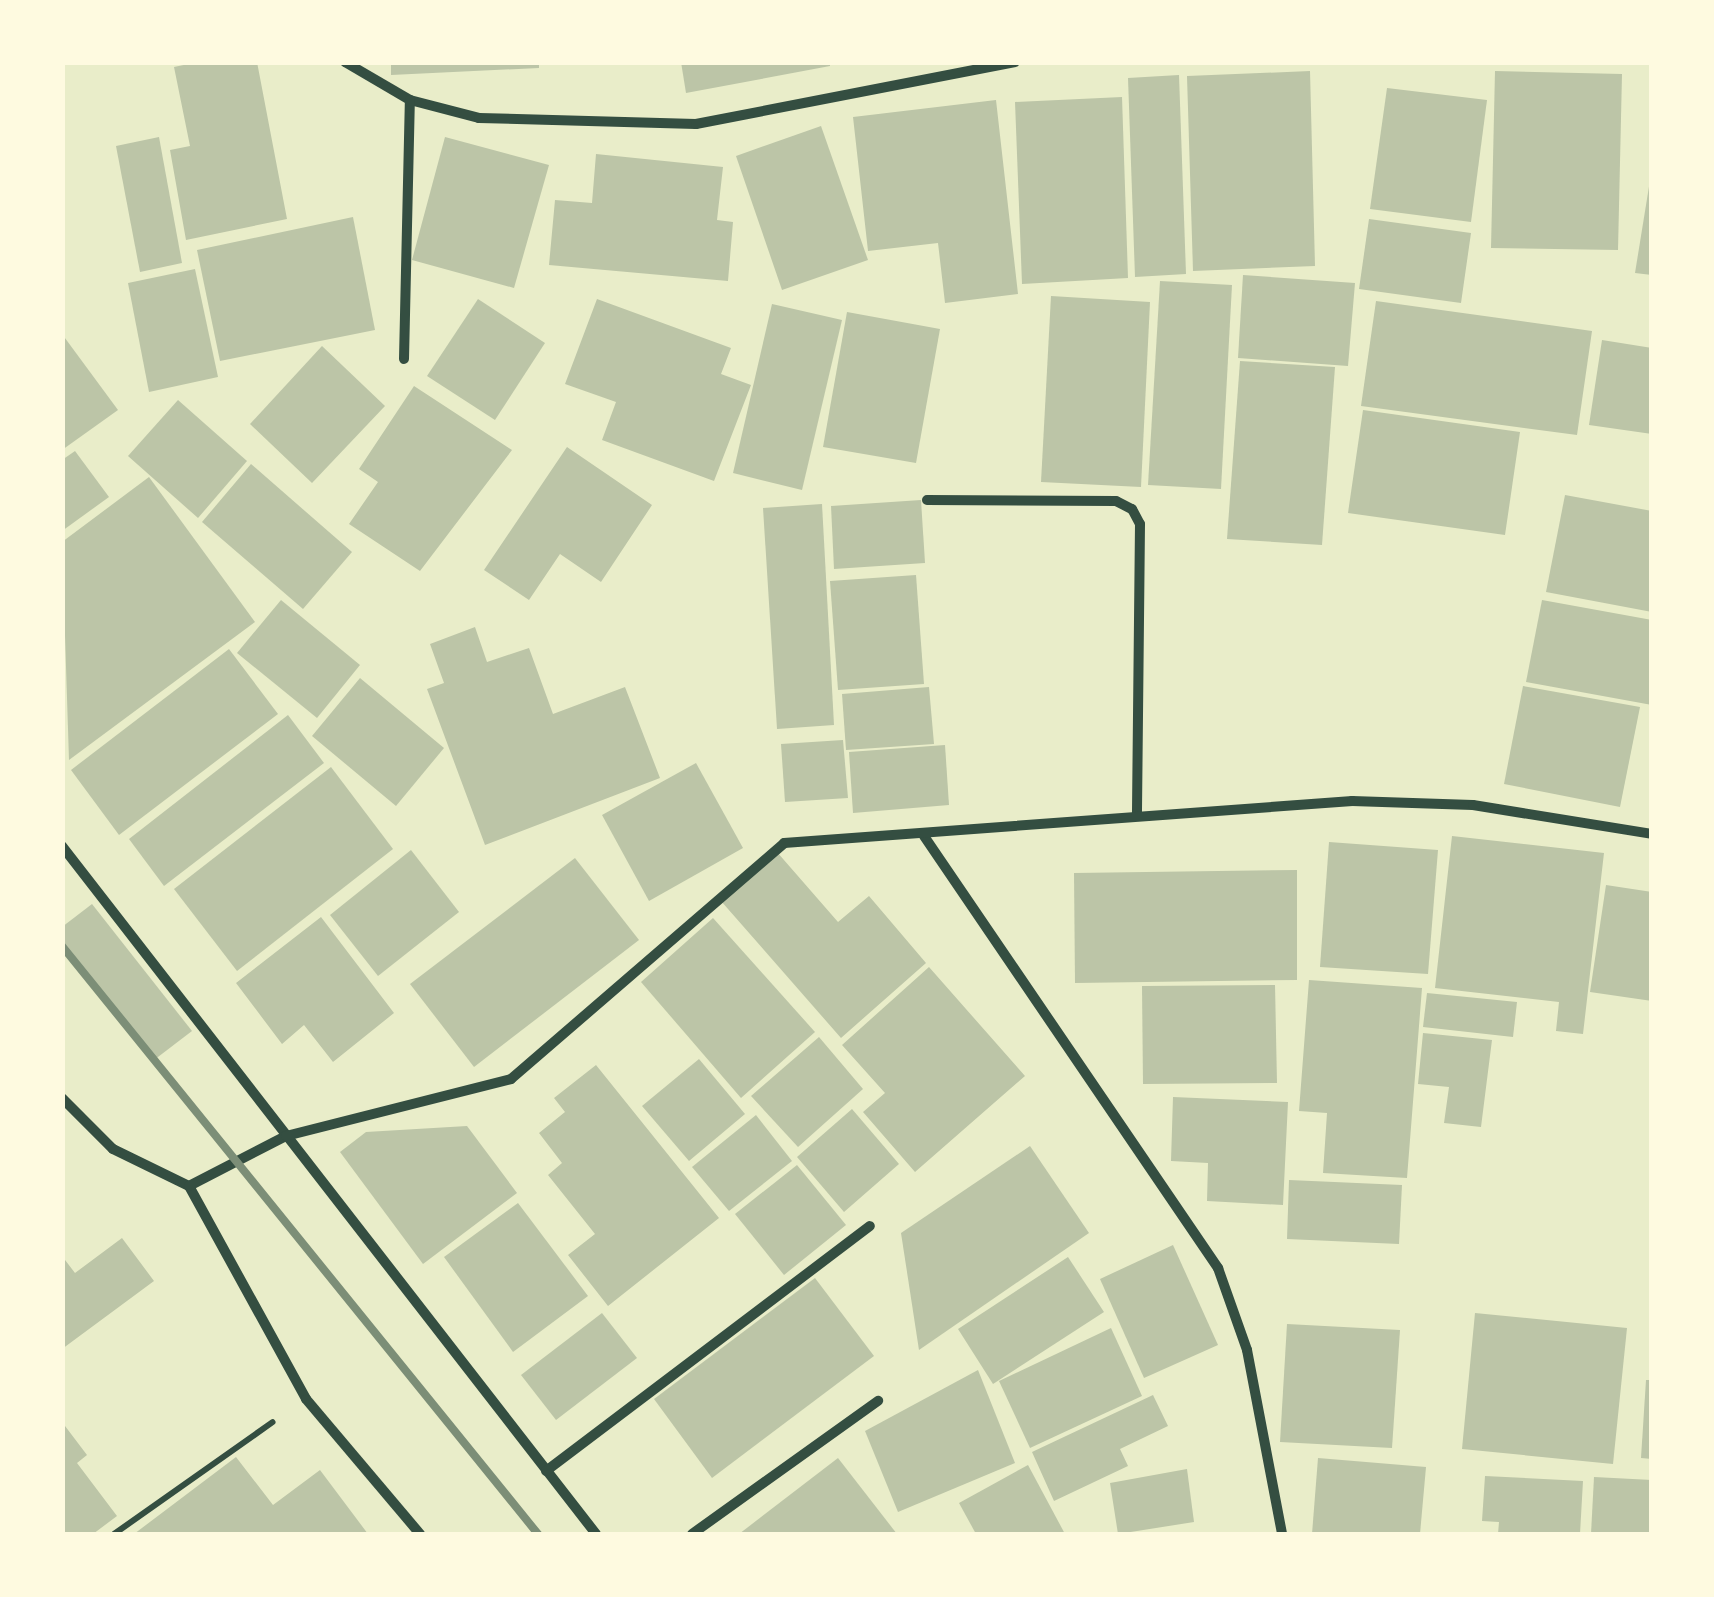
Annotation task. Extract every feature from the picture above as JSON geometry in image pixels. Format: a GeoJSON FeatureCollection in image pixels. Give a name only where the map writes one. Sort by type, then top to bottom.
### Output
{"type":"FeatureCollection","features":[{"type":"Feature","properties":{"kind":"street"},"geometry":{"type":"LineString","coordinates":[[345,62],[410,100],[538,124],[696,124],[1016,62]]}},
{"type":"Feature","properties":{"kind":"street"},"geometry":{"type":"LineString","coordinates":[[404,359],[410,100]]}},
{"type":"Feature","properties":{"kind":"street"},"geometry":{"type":"LineString","coordinates":[[927,500],[1116,500],[1132,509],[1140,524],[1137,813]]}},
{"type":"Feature","properties":{"kind":"street"},"geometry":{"type":"LineString","coordinates":[[189,1186],[286,1136],[510,1079],[768,849],[1137,813],[1438,804],[1652,834]]}},
{"type":"Feature","properties":{"kind":"street"},"geometry":{"type":"LineString","coordinates":[[924,836],[1218,1268],[1247,1350],[1282,1534]]}},
{"type":"Feature","properties":{"kind":"street"},"geometry":{"type":"LineString","coordinates":[[62,846],[596,1534]]}},
{"type":"Feature","properties":{"kind":"street"},"geometry":{"type":"LineString","coordinates":[[62,1098],[113,1149],[189,1186],[306,1398],[420,1534]]}},
{"type":"Feature","properties":{"kind":"street"},"geometry":{"type":"LineString","coordinates":[[546,1472],[870,1226]]}},
{"type":"Feature","properties":{"kind":"street"},"geometry":{"type":"LineString","coordinates":[[692,1534],[878,1400]]}},
{"type":"Feature","properties":{"kind":"path"},"geometry":{"type":"LineString","coordinates":[[114,1534],[306,1398]]}},
{"type":"Feature","properties":{"kind":"building"},"geometry":{"type":"Polygon","coordinates":[[[198,62],[257,62],[287,219],[186,240],[170,150],[190,146],[174,67],[198,62]]]}},
{"type":"Feature","properties":{"kind":"building"},"geometry":{"type":"Polygon","coordinates":[[[391,62],[539,62],[539,68],[391,75],[391,62]]]}},
{"type":"Feature","properties":{"kind":"building"},"geometry":{"type":"Polygon","coordinates":[[[681,62],[830,62],[830,66],[686,93],[681,62]]]}},
{"type":"Feature","properties":{"kind":"building"},"geometry":{"type":"Polygon","coordinates":[[[1310,71],[1315,266],[1193,271],[1187,76],[1310,71]]]}},
{"type":"Feature","properties":{"kind":"building"},"geometry":{"type":"Polygon","coordinates":[[[1495,71],[1622,74],[1618,250],[1491,248],[1495,71]]]}},
{"type":"Feature","properties":{"kind":"building"},"geometry":{"type":"Polygon","coordinates":[[[1179,75],[1186,274],[1135,277],[1128,78],[1179,75]]]}},
{"type":"Feature","properties":{"kind":"building"},"geometry":{"type":"Polygon","coordinates":[[[1387,88],[1487,100],[1471,222],[1370,209],[1387,88]]]}},
{"type":"Feature","properties":{"kind":"building"},"geometry":{"type":"Polygon","coordinates":[[[1122,97],[1128,278],[1022,284],[1015,102],[1122,97]]]}},
{"type":"Feature","properties":{"kind":"building"},"geometry":{"type":"Polygon","coordinates":[[[996,100],[1018,294],[945,303],[938,243],[868,251],[853,117],[996,100]]]}},
{"type":"Feature","properties":{"kind":"building"},"geometry":{"type":"Polygon","coordinates":[[[821,126],[868,260],[782,290],[736,156],[821,126]]]}},
{"type":"Feature","properties":{"kind":"building"},"geometry":{"type":"Polygon","coordinates":[[[159,137],[182,263],[140,272],[116,146],[159,137]]]}},
{"type":"Feature","properties":{"kind":"building"},"geometry":{"type":"Polygon","coordinates":[[[445,137],[549,165],[514,288],[412,260],[445,137]]]}},
{"type":"Feature","properties":{"kind":"building"},"geometry":{"type":"Polygon","coordinates":[[[596,154],[723,167],[717,220],[733,222],[728,281],[549,265],[555,200],[592,203],[596,154]]]}},
{"type":"Feature","properties":{"kind":"building"},"geometry":{"type":"Polygon","coordinates":[[[1652,168],[1652,275],[1635,273],[1652,168]]]}},
{"type":"Feature","properties":{"kind":"building"},"geometry":{"type":"Polygon","coordinates":[[[353,217],[375,330],[220,361],[197,250],[353,217]]]}},
{"type":"Feature","properties":{"kind":"building"},"geometry":{"type":"Polygon","coordinates":[[[1369,219],[1471,233],[1461,303],[1359,289],[1369,219]]]}},
{"type":"Feature","properties":{"kind":"building"},"geometry":{"type":"Polygon","coordinates":[[[195,269],[218,377],[149,392],[128,283],[195,269]]]}},
{"type":"Feature","properties":{"kind":"building"},"geometry":{"type":"Polygon","coordinates":[[[1243,275],[1355,283],[1348,366],[1238,358],[1243,275]]]}},
{"type":"Feature","properties":{"kind":"building"},"geometry":{"type":"Polygon","coordinates":[[[1160,281],[1232,285],[1221,489],[1148,485],[1160,281]]]}},
{"type":"Feature","properties":{"kind":"building"},"geometry":{"type":"Polygon","coordinates":[[[1051,296],[1150,302],[1141,487],[1041,482],[1051,296]]]}},
{"type":"Feature","properties":{"kind":"building"},"geometry":{"type":"Polygon","coordinates":[[[478,299],[545,343],[495,420],[427,376],[478,299]]]}},
{"type":"Feature","properties":{"kind":"building"},"geometry":{"type":"Polygon","coordinates":[[[597,299],[731,348],[721,374],[751,385],[714,481],[602,440],[616,402],[565,384],[597,299]]]}},
{"type":"Feature","properties":{"kind":"building"},"geometry":{"type":"Polygon","coordinates":[[[1376,301],[1592,331],[1577,435],[1361,406],[1376,301]]]}},
{"type":"Feature","properties":{"kind":"building"},"geometry":{"type":"Polygon","coordinates":[[[772,304],[842,320],[802,490],[733,473],[772,304]]]}},
{"type":"Feature","properties":{"kind":"building"},"geometry":{"type":"Polygon","coordinates":[[[847,312],[940,329],[916,463],[823,447],[847,312]]]}},
{"type":"Feature","properties":{"kind":"building"},"geometry":{"type":"Polygon","coordinates":[[[62,334],[118,410],[62,450],[62,334]]]}},
{"type":"Feature","properties":{"kind":"building"},"geometry":{"type":"Polygon","coordinates":[[[1602,340],[1652,348],[1652,434],[1589,425],[1602,340]]]}},
{"type":"Feature","properties":{"kind":"building"},"geometry":{"type":"Polygon","coordinates":[[[322,346],[385,406],[312,483],[250,424],[322,346]]]}},
{"type":"Feature","properties":{"kind":"building"},"geometry":{"type":"Polygon","coordinates":[[[1240,361],[1335,367],[1322,545],[1227,539],[1240,361]]]}},
{"type":"Feature","properties":{"kind":"building"},"geometry":{"type":"Polygon","coordinates":[[[414,386],[512,450],[420,571],[349,524],[378,482],[359,469],[414,386]]]}},
{"type":"Feature","properties":{"kind":"building"},"geometry":{"type":"Polygon","coordinates":[[[178,400],[247,461],[198,518],[128,456],[178,400]]]}},
{"type":"Feature","properties":{"kind":"building"},"geometry":{"type":"Polygon","coordinates":[[[1363,410],[1520,432],[1505,535],[1348,513],[1363,410]]]}},
{"type":"Feature","properties":{"kind":"building"},"geometry":{"type":"Polygon","coordinates":[[[567,447],[652,505],[601,582],[560,554],[529,600],[484,570],[567,447]]]}},
{"type":"Feature","properties":{"kind":"building"},"geometry":{"type":"Polygon","coordinates":[[[75,451],[109,497],[62,531],[62,460],[75,451]]]}},
{"type":"Feature","properties":{"kind":"building"},"geometry":{"type":"Polygon","coordinates":[[[251,464],[352,552],[303,609],[202,522],[251,464]]]}},
{"type":"Feature","properties":{"kind":"building"},"geometry":{"type":"Polygon","coordinates":[[[149,477],[255,622],[69,760],[62,542],[149,477]]]}},
{"type":"Feature","properties":{"kind":"building"},"geometry":{"type":"Polygon","coordinates":[[[1565,495],[1652,511],[1652,612],[1546,592],[1565,495]]]}},
{"type":"Feature","properties":{"kind":"building"},"geometry":{"type":"Polygon","coordinates":[[[921,500],[925,563],[834,569],[831,506],[921,500]]]}},
{"type":"Feature","properties":{"kind":"building"},"geometry":{"type":"Polygon","coordinates":[[[822,504],[834,725],[777,729],[763,508],[822,504]]]}},
{"type":"Feature","properties":{"kind":"building"},"geometry":{"type":"Polygon","coordinates":[[[916,575],[924,684],[838,690],[830,581],[916,575]]]}},
{"type":"Feature","properties":{"kind":"building"},"geometry":{"type":"Polygon","coordinates":[[[281,600],[360,665],[317,718],[237,653],[281,600]]]}},
{"type":"Feature","properties":{"kind":"building"},"geometry":{"type":"Polygon","coordinates":[[[1542,600],[1652,620],[1652,705],[1526,682],[1542,600]]]}},
{"type":"Feature","properties":{"kind":"building"},"geometry":{"type":"Polygon","coordinates":[[[475,627],[487,662],[529,648],[553,714],[625,687],[660,778],[485,845],[427,689],[444,683],[430,644],[475,627]]]}},
{"type":"Feature","properties":{"kind":"building"},"geometry":{"type":"Polygon","coordinates":[[[229,649],[278,714],[119,835],[71,770],[229,649]]]}},
{"type":"Feature","properties":{"kind":"building"},"geometry":{"type":"Polygon","coordinates":[[[360,678],[444,748],[396,806],[312,736],[360,678]]]}},
{"type":"Feature","properties":{"kind":"building"},"geometry":{"type":"Polygon","coordinates":[[[1523,686],[1640,707],[1620,807],[1504,784],[1523,686]]]}},
{"type":"Feature","properties":{"kind":"building"},"geometry":{"type":"Polygon","coordinates":[[[929,687],[934,744],[846,750],[842,694],[929,687]]]}},
{"type":"Feature","properties":{"kind":"building"},"geometry":{"type":"Polygon","coordinates":[[[288,715],[324,763],[164,886],[129,839],[288,715]]]}},
{"type":"Feature","properties":{"kind":"building"},"geometry":{"type":"Polygon","coordinates":[[[843,740],[848,798],[785,802],[781,744],[843,740]]]}},
{"type":"Feature","properties":{"kind":"building"},"geometry":{"type":"Polygon","coordinates":[[[945,745],[949,805],[853,813],[849,752],[945,745]]]}},
{"type":"Feature","properties":{"kind":"building"},"geometry":{"type":"Polygon","coordinates":[[[696,763],[743,848],[649,901],[602,815],[696,763]]]}},
{"type":"Feature","properties":{"kind":"building"},"geometry":{"type":"Polygon","coordinates":[[[331,767],[393,849],[237,971],[174,889],[331,767]]]}},
{"type":"Feature","properties":{"kind":"building"},"geometry":{"type":"Polygon","coordinates":[[[1452,836],[1604,853],[1583,1034],[1556,1031],[1559,1002],[1435,988],[1452,836]]]}},
{"type":"Feature","properties":{"kind":"building"},"geometry":{"type":"Polygon","coordinates":[[[1329,842],[1438,850],[1428,974],[1320,967],[1329,842]]]}},
{"type":"Feature","properties":{"kind":"building"},"geometry":{"type":"Polygon","coordinates":[[[411,850],[459,912],[378,976],[330,915],[411,850]]]}},
{"type":"Feature","properties":{"kind":"building"},"geometry":{"type":"Polygon","coordinates":[[[777,852],[838,922],[869,896],[926,963],[841,1038],[721,901],[777,852]]]}},
{"type":"Feature","properties":{"kind":"building"},"geometry":{"type":"Polygon","coordinates":[[[575,858],[639,940],[474,1067],[410,984],[575,858]]]}},
{"type":"Feature","properties":{"kind":"building"},"geometry":{"type":"Polygon","coordinates":[[[1297,870],[1297,980],[1075,983],[1074,873],[1297,870]]]}},
{"type":"Feature","properties":{"kind":"building"},"geometry":{"type":"Polygon","coordinates":[[[1606,885],[1652,892],[1652,1001],[1590,992],[1606,885]]]}},
{"type":"Feature","properties":{"kind":"building"},"geometry":{"type":"Polygon","coordinates":[[[92,904],[192,1031],[154,1060],[62,942],[62,927],[92,904]]]}},
{"type":"Feature","properties":{"kind":"building"},"geometry":{"type":"Polygon","coordinates":[[[321,917],[394,1013],[333,1062],[304,1025],[282,1044],[236,983],[321,917]]]}},
{"type":"Feature","properties":{"kind":"building"},"geometry":{"type":"Polygon","coordinates":[[[713,918],[815,1032],[741,1098],[641,982],[713,918]]]}},
{"type":"Feature","properties":{"kind":"building"},"geometry":{"type":"Polygon","coordinates":[[[929,967],[1025,1076],[915,1172],[863,1112],[885,1093],[842,1045],[929,967]]]}},
{"type":"Feature","properties":{"kind":"building"},"geometry":{"type":"Polygon","coordinates":[[[1309,980],[1422,988],[1407,1178],[1323,1173],[1327,1113],[1299,1111],[1309,980]]]}},
{"type":"Feature","properties":{"kind":"building"},"geometry":{"type":"Polygon","coordinates":[[[1275,985],[1277,1083],[1143,1084],[1142,986],[1275,985]]]}},
{"type":"Feature","properties":{"kind":"building"},"geometry":{"type":"Polygon","coordinates":[[[1427,993],[1517,1002],[1513,1037],[1423,1027],[1427,993]]]}},
{"type":"Feature","properties":{"kind":"building"},"geometry":{"type":"Polygon","coordinates":[[[1423,1033],[1492,1040],[1481,1127],[1444,1123],[1449,1087],[1418,1084],[1423,1033]]]}},
{"type":"Feature","properties":{"kind":"building"},"geometry":{"type":"Polygon","coordinates":[[[819,1037],[863,1089],[798,1147],[751,1096],[819,1037]]]}},
{"type":"Feature","properties":{"kind":"building"},"geometry":{"type":"Polygon","coordinates":[[[699,1059],[745,1114],[689,1161],[642,1106],[699,1059]]]}},
{"type":"Feature","properties":{"kind":"building"},"geometry":{"type":"Polygon","coordinates":[[[596,1065],[719,1218],[608,1306],[568,1255],[595,1234],[548,1175],[562,1163],[539,1133],[565,1112],[554,1098],[596,1065]]]}},
{"type":"Feature","properties":{"kind":"building"},"geometry":{"type":"Polygon","coordinates":[[[1173,1097],[1288,1102],[1283,1205],[1207,1201],[1208,1163],[1171,1161],[1173,1097]]]}},
{"type":"Feature","properties":{"kind":"building"},"geometry":{"type":"Polygon","coordinates":[[[852,1109],[899,1164],[844,1212],[797,1157],[852,1109]]]}},
{"type":"Feature","properties":{"kind":"building"},"geometry":{"type":"Polygon","coordinates":[[[756,1115],[792,1161],[729,1211],[692,1167],[756,1115]]]}},
{"type":"Feature","properties":{"kind":"building"},"geometry":{"type":"Polygon","coordinates":[[[467,1126],[517,1193],[423,1264],[340,1152],[366,1132],[467,1126]]]}},
{"type":"Feature","properties":{"kind":"building"},"geometry":{"type":"Polygon","coordinates":[[[1030,1146],[1089,1233],[919,1350],[901,1233],[1030,1146]]]}},
{"type":"Feature","properties":{"kind":"building"},"geometry":{"type":"Polygon","coordinates":[[[797,1165],[846,1225],[784,1275],[735,1214],[797,1165]]]}},
{"type":"Feature","properties":{"kind":"building"},"geometry":{"type":"Polygon","coordinates":[[[1289,1180],[1402,1185],[1399,1244],[1287,1239],[1289,1180]]]}},
{"type":"Feature","properties":{"kind":"building"},"geometry":{"type":"Polygon","coordinates":[[[518,1203],[588,1296],[513,1352],[444,1257],[518,1203]]]}},
{"type":"Feature","properties":{"kind":"building"},"geometry":{"type":"Polygon","coordinates":[[[122,1238],[154,1281],[62,1349],[62,1256],[75,1273],[122,1238]]]}},
{"type":"Feature","properties":{"kind":"building"},"geometry":{"type":"Polygon","coordinates":[[[1173,1245],[1218,1345],[1144,1378],[1100,1279],[1173,1245]]]}},
{"type":"Feature","properties":{"kind":"building"},"geometry":{"type":"Polygon","coordinates":[[[1068,1257],[1104,1312],[993,1384],[958,1329],[1068,1257]]]}},
{"type":"Feature","properties":{"kind":"building"},"geometry":{"type":"Polygon","coordinates":[[[815,1278],[874,1356],[712,1478],[654,1399],[815,1278]]]}},
{"type":"Feature","properties":{"kind":"building"},"geometry":{"type":"Polygon","coordinates":[[[602,1313],[637,1358],[556,1420],[521,1375],[602,1313]]]}},
{"type":"Feature","properties":{"kind":"building"},"geometry":{"type":"Polygon","coordinates":[[[1475,1313],[1627,1328],[1613,1464],[1462,1449],[1475,1313]]]}},
{"type":"Feature","properties":{"kind":"building"},"geometry":{"type":"Polygon","coordinates":[[[1287,1324],[1400,1330],[1392,1448],[1280,1442],[1287,1324]]]}},
{"type":"Feature","properties":{"kind":"building"},"geometry":{"type":"Polygon","coordinates":[[[1111,1328],[1142,1396],[1030,1448],[999,1381],[1111,1328]]]}},
{"type":"Feature","properties":{"kind":"building"},"geometry":{"type":"Polygon","coordinates":[[[978,1370],[1015,1463],[898,1512],[865,1431],[978,1370]]]}},
{"type":"Feature","properties":{"kind":"building"},"geometry":{"type":"Polygon","coordinates":[[[1646,1380],[1652,1380],[1652,1459],[1641,1458],[1646,1380]]]}},
{"type":"Feature","properties":{"kind":"building"},"geometry":{"type":"Polygon","coordinates":[[[1153,1395],[1168,1426],[1120,1449],[1128,1466],[1054,1501],[1032,1452],[1153,1395]]]}},
{"type":"Feature","properties":{"kind":"building"},"geometry":{"type":"Polygon","coordinates":[[[62,1422],[87,1455],[77,1463],[117,1516],[93,1534],[62,1534],[62,1422]]]}},
{"type":"Feature","properties":{"kind":"building"},"geometry":{"type":"Polygon","coordinates":[[[236,1457],[273,1505],[320,1470],[368,1534],[134,1534],[236,1457]]]}},
{"type":"Feature","properties":{"kind":"building"},"geometry":{"type":"Polygon","coordinates":[[[838,1458],[897,1534],[739,1534],[838,1458]]]}},
{"type":"Feature","properties":{"kind":"building"},"geometry":{"type":"Polygon","coordinates":[[[1318,1458],[1426,1467],[1420,1534],[1312,1534],[1318,1458]]]}},
{"type":"Feature","properties":{"kind":"building"},"geometry":{"type":"Polygon","coordinates":[[[1028,1465],[1065,1534],[976,1534],[959,1503],[1028,1465]]]}},
{"type":"Feature","properties":{"kind":"building"},"geometry":{"type":"Polygon","coordinates":[[[1187,1469],[1194,1522],[1118,1534],[1110,1483],[1187,1469]]]}},
{"type":"Feature","properties":{"kind":"building"},"geometry":{"type":"Polygon","coordinates":[[[1485,1476],[1583,1481],[1580,1534],[1498,1534],[1499,1522],[1482,1521],[1485,1476]]]}},
{"type":"Feature","properties":{"kind":"building"},"geometry":{"type":"Polygon","coordinates":[[[1594,1477],[1652,1480],[1652,1534],[1591,1534],[1594,1477]]]}},
{"type":"Feature","properties":{"kind":"railway"},"geometry":{"type":"LineString","coordinates":[[62,946],[538,1534]]}}]}
